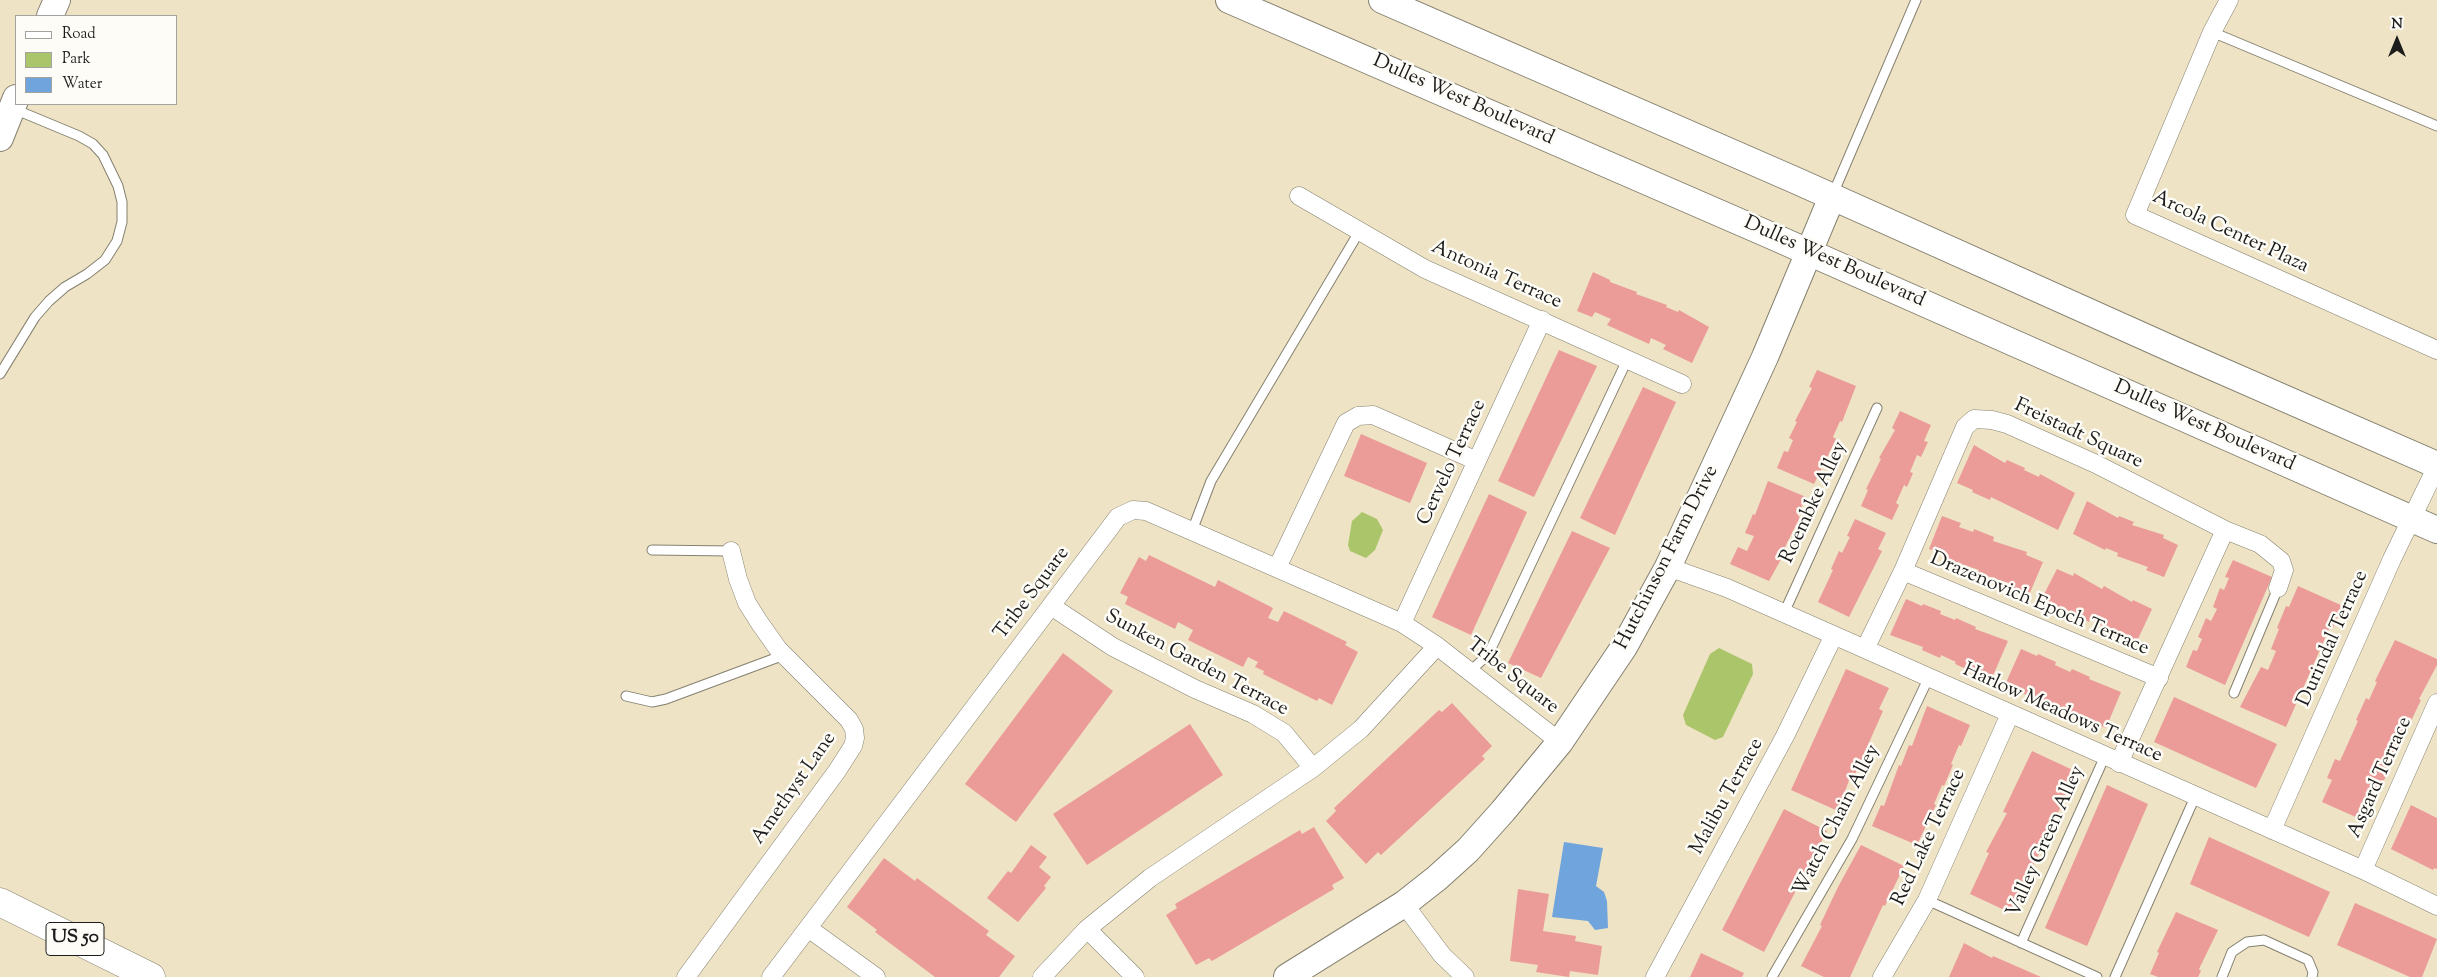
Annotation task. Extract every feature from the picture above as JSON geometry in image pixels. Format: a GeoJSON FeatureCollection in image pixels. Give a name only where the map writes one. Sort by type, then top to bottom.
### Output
{"type":"FeatureCollection","features":[{"type":"Feature","properties":{"kind":"highway","name":"US 50"},"geometry":{"type":"LineString","coordinates":[[0,902],[151,977]]}},
{"type":"Feature","properties":{"kind":"street"},"geometry":{"type":"LineString","coordinates":[[50,15],[56,0]]}},
{"type":"Feature","properties":{"kind":"street","name":"Dulles West Boulevard"},"geometry":{"type":"LineString","coordinates":[[1229,0],[1808,252],[2437,530]]}},
{"type":"Feature","properties":{"kind":"street"},"geometry":{"type":"LineString","coordinates":[[1382,0],[1832,197],[2437,466]]}},
{"type":"Feature","properties":{"kind":"street","name":"Arcola Center Plaza"},"geometry":{"type":"LineString","coordinates":[[2229,0],[2212,32],[2135,215],[2437,350]]}},
{"type":"Feature","properties":{"kind":"street"},"geometry":{"type":"LineString","coordinates":[[0,138],[9,103]]}},
{"type":"Feature","properties":{"kind":"street","name":"Antonia Terrace"},"geometry":{"type":"LineString","coordinates":[[1299,196],[1426,269],[1628,358],[1682,384]]}},
{"type":"Feature","properties":{"kind":"street","name":"Hutchinson Farm Drive"},"geometry":{"type":"LineString","coordinates":[[1286,977],[1404,904],[1468,850],[1534,776],[1560,742],[1624,646],[1668,567],[1765,357],[1832,197]]}},
{"type":"Feature","properties":{"kind":"street","name":"Cervelo Terrace"},"geometry":{"type":"LineString","coordinates":[[1402,623],[1542,320]]}},
{"type":"Feature","properties":{"kind":"street"},"geometry":{"type":"LineString","coordinates":[[1276,568],[1346,424],[1358,416],[1373,415],[1477,461]]}},
{"type":"Feature","properties":{"kind":"street","name":"Freistadt Square"},"geometry":{"type":"LineString","coordinates":[[1865,648],[1903,571],[1965,427],[1974,420],[1992,420],[2007,424],[2096,464],[2225,530],[2260,544],[2281,561],[2284,570],[2278,588]]}},
{"type":"Feature","properties":{"kind":"street","name":"Durindal Terrace"},"geometry":{"type":"LineString","coordinates":[[2272,830],[2437,466]]}},
{"type":"Feature","properties":{"kind":"street","name":"Tribe Square"},"geometry":{"type":"LineString","coordinates":[[771,977],[1118,517],[1133,510],[1146,511],[1402,623],[1437,646],[1560,742]]}},
{"type":"Feature","properties":{"kind":"street"},"geometry":{"type":"LineString","coordinates":[[2112,759],[2158,678],[2225,530]]}},
{"type":"Feature","properties":{"kind":"street","name":"Amethyst Lane"},"geometry":{"type":"LineString","coordinates":[[686,977],[853,746],[854,729],[849,720],[784,656],[747,603],[731,551]]}},
{"type":"Feature","properties":{"kind":"street","name":"Harlow Meadows Terrace"},"geometry":{"type":"LineString","coordinates":[[1668,567],[1728,588],[1865,648],[2195,797],[2363,870],[2437,906]]}},
{"type":"Feature","properties":{"kind":"street","name":"Drazenovich Epoch Terrace"},"geometry":{"type":"LineString","coordinates":[[1903,571],[2158,678]]}},
{"type":"Feature","properties":{"kind":"street","name":"Sunken Garden Terrace"},"geometry":{"type":"LineString","coordinates":[[1051,606],[1113,646],[1195,689],[1253,714],[1284,733],[1313,768]]}},
{"type":"Feature","properties":{"kind":"street","name":"Malibu Terrace"},"geometry":{"type":"LineString","coordinates":[[1655,977],[1785,736],[1834,635]]}},
{"type":"Feature","properties":{"kind":"street","name":"Tribe Square"},"geometry":{"type":"LineString","coordinates":[[1042,977],[1087,930],[1150,878],[1313,768],[1361,729],[1437,646]]}},
{"type":"Feature","properties":{"kind":"street","name":"Asgard Terrace"},"geometry":{"type":"LineString","coordinates":[[2363,870],[2436,707]]}},
{"type":"Feature","properties":{"kind":"street","name":"Red Lake Terrace"},"geometry":{"type":"LineString","coordinates":[[1882,977],[1927,900],[2010,714]]}},
{"type":"Feature","properties":{"kind":"street"},"geometry":{"type":"LineString","coordinates":[[1404,904],[1442,955],[1465,977]]}},
{"type":"Feature","properties":{"kind":"street"},"geometry":{"type":"LineString","coordinates":[[808,928],[876,977]]}},
{"type":"Feature","properties":{"kind":"street"},"geometry":{"type":"LineString","coordinates":[[1087,930],[1135,977]]}},
{"type":"Feature","properties":{"kind":"lane"},"geometry":{"type":"LineString","coordinates":[[1832,197],[1916,0]]}},
{"type":"Feature","properties":{"kind":"lane"},"geometry":{"type":"LineString","coordinates":[[2212,32],[2437,126]]}},
{"type":"Feature","properties":{"kind":"lane"},"geometry":{"type":"LineString","coordinates":[[0,374],[35,317],[49,301],[65,287],[87,274],[105,260],[117,241],[122,222],[122,202],[118,186],[103,155],[93,144],[9,103]]}},
{"type":"Feature","properties":{"kind":"lane"},"geometry":{"type":"LineString","coordinates":[[1192,531],[1211,481],[1359,232]]}},
{"type":"Feature","properties":{"kind":"lane"},"geometry":{"type":"LineString","coordinates":[[1470,671],[1488,656],[1628,358]]}},
{"type":"Feature","properties":{"kind":"lane","name":"Roembke Alley"},"geometry":{"type":"LineString","coordinates":[[1784,613],[1878,408]]}},
{"type":"Feature","properties":{"kind":"lane"},"geometry":{"type":"LineString","coordinates":[[652,550],[731,551]]}},
{"type":"Feature","properties":{"kind":"lane"},"geometry":{"type":"LineString","coordinates":[[2234,693],[2278,588]]}},
{"type":"Feature","properties":{"kind":"lane"},"geometry":{"type":"LineString","coordinates":[[626,696],[652,702],[666,699],[784,656]]}},
{"type":"Feature","properties":{"kind":"lane","name":"Watch Chain Alley"},"geometry":{"type":"LineString","coordinates":[[1772,977],[1852,839],[1929,677]]}},
{"type":"Feature","properties":{"kind":"lane","name":"Valley Green Alley"},"geometry":{"type":"LineString","coordinates":[[2021,943],[2112,759]]}},
{"type":"Feature","properties":{"kind":"lane"},"geometry":{"type":"LineString","coordinates":[[2115,977],[2195,797]]}},
{"type":"Feature","properties":{"kind":"lane"},"geometry":{"type":"LineString","coordinates":[[1927,900],[2097,977]]}},
{"type":"Feature","properties":{"kind":"lane"},"geometry":{"type":"LineString","coordinates":[[2222,977],[2232,952],[2247,942],[2264,940],[2308,960],[2313,972],[2312,977]]}},
{"type":"Feature","properties":{"kind":"green space"},"geometry":{"type":"Polygon","coordinates":[[[1362,512],[1377,519],[1383,530],[1375,550],[1366,558],[1350,551],[1348,545],[1352,521],[1362,512]]]}},
{"type":"Feature","properties":{"kind":"green space"},"geometry":{"type":"Polygon","coordinates":[[[1719,648],[1752,664],[1753,674],[1723,737],[1715,740],[1686,725],[1683,715],[1710,654],[1719,648]]]}},
{"type":"Feature","properties":{"kind":"water"},"geometry":{"type":"Polygon","coordinates":[[[1564,842],[1603,848],[1596,886],[1604,892],[1607,901],[1608,928],[1595,930],[1588,921],[1552,917],[1564,842]]]}},
{"type":"Feature","properties":{"kind":"building"},"geometry":{"type":"Polygon","coordinates":[[[1593,272],[1610,280],[1610,282],[1637,292],[1636,294],[1667,305],[1666,307],[1678,312],[1679,310],[1709,327],[1692,363],[1663,349],[1666,345],[1651,338],[1649,344],[1607,325],[1611,319],[1595,312],[1592,317],[1577,311],[1593,272]]]}},
{"type":"Feature","properties":{"kind":"building"},"geometry":{"type":"Polygon","coordinates":[[[1559,350],[1597,366],[1534,497],[1498,481],[1559,350]]]}},
{"type":"Feature","properties":{"kind":"building"},"geometry":{"type":"Polygon","coordinates":[[[1817,370],[1856,386],[1842,422],[1840,421],[1833,437],[1836,439],[1814,484],[1777,468],[1784,451],[1788,452],[1793,440],[1789,438],[1797,422],[1795,421],[1812,388],[1809,387],[1817,370]]]}},
{"type":"Feature","properties":{"kind":"building"},"geometry":{"type":"Polygon","coordinates":[[[1643,387],[1676,402],[1615,535],[1580,518],[1643,387]]]}},
{"type":"Feature","properties":{"kind":"building"},"geometry":{"type":"Polygon","coordinates":[[[1900,411],[1931,425],[1924,441],[1928,442],[1921,457],[1917,455],[1910,472],[1913,473],[1907,487],[1904,485],[1896,503],[1899,505],[1892,520],[1861,506],[1868,490],[1866,489],[1881,459],[1879,458],[1895,430],[1892,428],[1900,411]]]}},
{"type":"Feature","properties":{"kind":"building"},"geometry":{"type":"Polygon","coordinates":[[[1361,434],[1427,463],[1410,503],[1344,476],[1361,434]]]}},
{"type":"Feature","properties":{"kind":"building"},"geometry":{"type":"Polygon","coordinates":[[[1974,445],[2005,463],[2007,460],[2039,477],[2040,474],[2075,493],[2058,530],[1991,497],[1990,500],[1972,492],[1973,490],[1957,483],[1974,445]]]}},
{"type":"Feature","properties":{"kind":"building"},"geometry":{"type":"Polygon","coordinates":[[[1768,481],[1806,497],[1798,516],[1800,517],[1784,549],[1786,550],[1769,581],[1730,564],[1738,547],[1747,551],[1754,536],[1745,533],[1753,514],[1755,515],[1768,481]]]}},
{"type":"Feature","properties":{"kind":"building"},"geometry":{"type":"Polygon","coordinates":[[[1489,494],[1527,512],[1471,635],[1432,617],[1489,494]]]}},
{"type":"Feature","properties":{"kind":"building"},"geometry":{"type":"Polygon","coordinates":[[[2087,501],[2118,518],[2119,516],[2134,522],[2132,525],[2164,535],[2163,538],[2178,545],[2164,577],[2146,570],[2148,567],[2117,556],[2118,553],[2106,548],[2105,550],[2073,534],[2087,501]]]}},
{"type":"Feature","properties":{"kind":"building"},"geometry":{"type":"Polygon","coordinates":[[[1942,516],[1961,523],[1959,527],[1973,532],[1974,529],[1994,537],[1993,541],[2027,552],[2026,555],[2043,562],[2029,595],[2011,587],[2012,584],[1978,573],[1979,570],[1944,558],[1945,555],[1929,549],[1942,516]]]}},
{"type":"Feature","properties":{"kind":"building"},"geometry":{"type":"Polygon","coordinates":[[[1855,519],[1886,533],[1878,549],[1882,551],[1849,617],[1818,602],[1833,570],[1831,569],[1839,551],[1842,553],[1850,537],[1847,536],[1855,519]]]}},
{"type":"Feature","properties":{"kind":"building"},"geometry":{"type":"Polygon","coordinates":[[[1572,531],[1610,548],[1541,678],[1508,663],[1572,531]]]}},
{"type":"Feature","properties":{"kind":"building"},"geometry":{"type":"Polygon","coordinates":[[[1149,555],[1215,587],[1218,580],[1273,608],[1268,618],[1278,622],[1284,611],[1347,642],[1345,645],[1358,652],[1332,705],[1319,698],[1317,701],[1263,674],[1264,671],[1255,667],[1258,662],[1248,657],[1243,667],[1188,640],[1193,630],[1178,622],[1175,629],[1125,604],[1128,597],[1120,593],[1139,557],[1146,561],[1149,555]]]}},
{"type":"Feature","properties":{"kind":"building"},"geometry":{"type":"Polygon","coordinates":[[[2233,560],[2272,577],[2225,685],[2186,667],[2193,650],[2197,651],[2202,639],[2198,637],[2206,618],[2211,621],[2217,609],[2213,607],[2220,588],[2224,590],[2229,578],[2225,577],[2233,560]]]}},
{"type":"Feature","properties":{"kind":"building"},"geometry":{"type":"Polygon","coordinates":[[[2057,569],[2073,576],[2074,573],[2102,589],[2104,586],[2132,602],[2133,600],[2152,609],[2137,641],[2120,633],[2118,635],[2090,619],[2089,622],[2060,606],[2059,609],[2041,600],[2057,569]]]}},
{"type":"Feature","properties":{"kind":"building"},"geometry":{"type":"Polygon","coordinates":[[[2298,586],[2343,606],[2333,628],[2330,627],[2286,727],[2240,707],[2261,667],[2268,670],[2276,651],[2271,649],[2279,629],[2277,628],[2286,606],[2289,607],[2298,586]]]}},
{"type":"Feature","properties":{"kind":"building"},"geometry":{"type":"Polygon","coordinates":[[[1906,599],[1941,611],[1940,614],[1955,620],[1956,618],[1976,627],[1975,629],[2008,641],[1992,678],[1974,670],[1973,672],[1941,655],[1940,658],[1922,650],[1923,647],[1890,635],[1906,599]]]}},
{"type":"Feature","properties":{"kind":"building"},"geometry":{"type":"Polygon","coordinates":[[[2395,640],[2437,659],[2437,665],[2419,699],[2421,700],[2392,761],[2367,822],[2322,802],[2332,780],[2327,778],[2335,759],[2340,761],[2366,698],[2369,700],[2377,682],[2375,681],[2395,640]]]}},
{"type":"Feature","properties":{"kind":"building"},"geometry":{"type":"Polygon","coordinates":[[[2021,649],[2037,656],[2038,654],[2056,662],[2055,665],[2070,672],[2072,669],[2090,677],[2089,679],[2121,692],[2106,728],[2089,721],[2089,724],[2056,707],[2055,709],[2035,701],[2036,698],[2004,687],[2021,649]]]}},
{"type":"Feature","properties":{"kind":"building"},"geometry":{"type":"Polygon","coordinates":[[[1063,653],[1113,691],[1016,822],[965,784],[1063,653]]]}},
{"type":"Feature","properties":{"kind":"building"},"geometry":{"type":"Polygon","coordinates":[[[1846,669],[1889,688],[1879,709],[1883,711],[1855,774],[1852,772],[1838,811],[1791,790],[1846,669]]]}},
{"type":"Feature","properties":{"kind":"building"},"geometry":{"type":"Polygon","coordinates":[[[2174,697],[2277,744],[2256,788],[2154,742],[2174,697]]]}},
{"type":"Feature","properties":{"kind":"building"},"geometry":{"type":"Polygon","coordinates":[[[1452,703],[1492,746],[1482,756],[1485,759],[1381,855],[1378,852],[1366,864],[1326,821],[1336,811],[1334,808],[1439,710],[1442,712],[1452,703]]]}},
{"type":"Feature","properties":{"kind":"building"},"geometry":{"type":"Polygon","coordinates":[[[1927,706],[1970,725],[1961,746],[1959,745],[1951,764],[1953,765],[1944,786],[1942,785],[1934,804],[1936,805],[1917,845],[1872,826],[1881,805],[1884,806],[1899,765],[1901,766],[1909,745],[1912,746],[1927,706]]]}},
{"type":"Feature","properties":{"kind":"building"},"geometry":{"type":"Polygon","coordinates":[[[1190,724],[1223,775],[1087,865],[1053,814],[1190,724]]]}},
{"type":"Feature","properties":{"kind":"building"},"geometry":{"type":"Polygon","coordinates":[[[2032,751],[2077,772],[2031,871],[2036,873],[2026,894],[2023,893],[2013,914],[1970,894],[1989,853],[1986,852],[2007,813],[2003,812],[2032,751]]]}},
{"type":"Feature","properties":{"kind":"building"},"geometry":{"type":"Polygon","coordinates":[[[2107,785],[2148,804],[2087,946],[2045,928],[2107,785]]]}},
{"type":"Feature","properties":{"kind":"building"},"geometry":{"type":"Polygon","coordinates":[[[2411,805],[2437,818],[2437,869],[2434,868],[2433,870],[2391,849],[2411,805]]]}},
{"type":"Feature","properties":{"kind":"building"},"geometry":{"type":"Polygon","coordinates":[[[1784,809],[1827,831],[1764,952],[1722,930],[1784,809]]]}},
{"type":"Feature","properties":{"kind":"building"},"geometry":{"type":"Polygon","coordinates":[[[1314,827],[1344,878],[1332,885],[1334,889],[1212,961],[1209,958],[1196,965],[1166,915],[1177,908],[1175,904],[1300,830],[1302,834],[1314,827]]]}},
{"type":"Feature","properties":{"kind":"building"},"geometry":{"type":"Polygon","coordinates":[[[2209,837],[2330,892],[2309,937],[2190,884],[2209,837]]]}},
{"type":"Feature","properties":{"kind":"building"},"geometry":{"type":"Polygon","coordinates":[[[1031,845],[1047,857],[1039,867],[1051,877],[1044,886],[1046,888],[1018,922],[987,898],[1008,871],[1011,873],[1031,845]]]}},
{"type":"Feature","properties":{"kind":"building"},"geometry":{"type":"Polygon","coordinates":[[[1861,845],[1904,866],[1885,906],[1883,905],[1850,977],[1824,977],[1801,966],[1822,926],[1820,925],[1838,887],[1861,845]]]}},
{"type":"Feature","properties":{"kind":"building"},"geometry":{"type":"Polygon","coordinates":[[[884,858],[915,881],[917,878],[989,931],[986,935],[1015,956],[999,977],[935,977],[875,932],[877,930],[847,907],[884,858]]]}},
{"type":"Feature","properties":{"kind":"building"},"geometry":{"type":"Polygon","coordinates":[[[1518,889],[1549,894],[1543,931],[1576,936],[1575,941],[1602,946],[1598,975],[1570,971],[1569,977],[1536,972],[1538,965],[1510,961],[1518,889]]]}},
{"type":"Feature","properties":{"kind":"building"},"geometry":{"type":"Polygon","coordinates":[[[2355,903],[2437,939],[2422,977],[2410,977],[2337,945],[2355,903]]]}},
{"type":"Feature","properties":{"kind":"building"},"geometry":{"type":"Polygon","coordinates":[[[2176,912],[2218,930],[2199,969],[2201,971],[2198,977],[2158,977],[2150,974],[2159,953],[2157,952],[2176,912]]]}},
{"type":"Feature","properties":{"kind":"building"},"geometry":{"type":"Polygon","coordinates":[[[1964,943],[1992,958],[1993,956],[2041,977],[1949,977],[1964,943]]]}},
{"type":"Feature","properties":{"kind":"building"},"geometry":{"type":"Polygon","coordinates":[[[1701,953],[1744,973],[1742,977],[1690,977],[1701,953]]]}}]}
